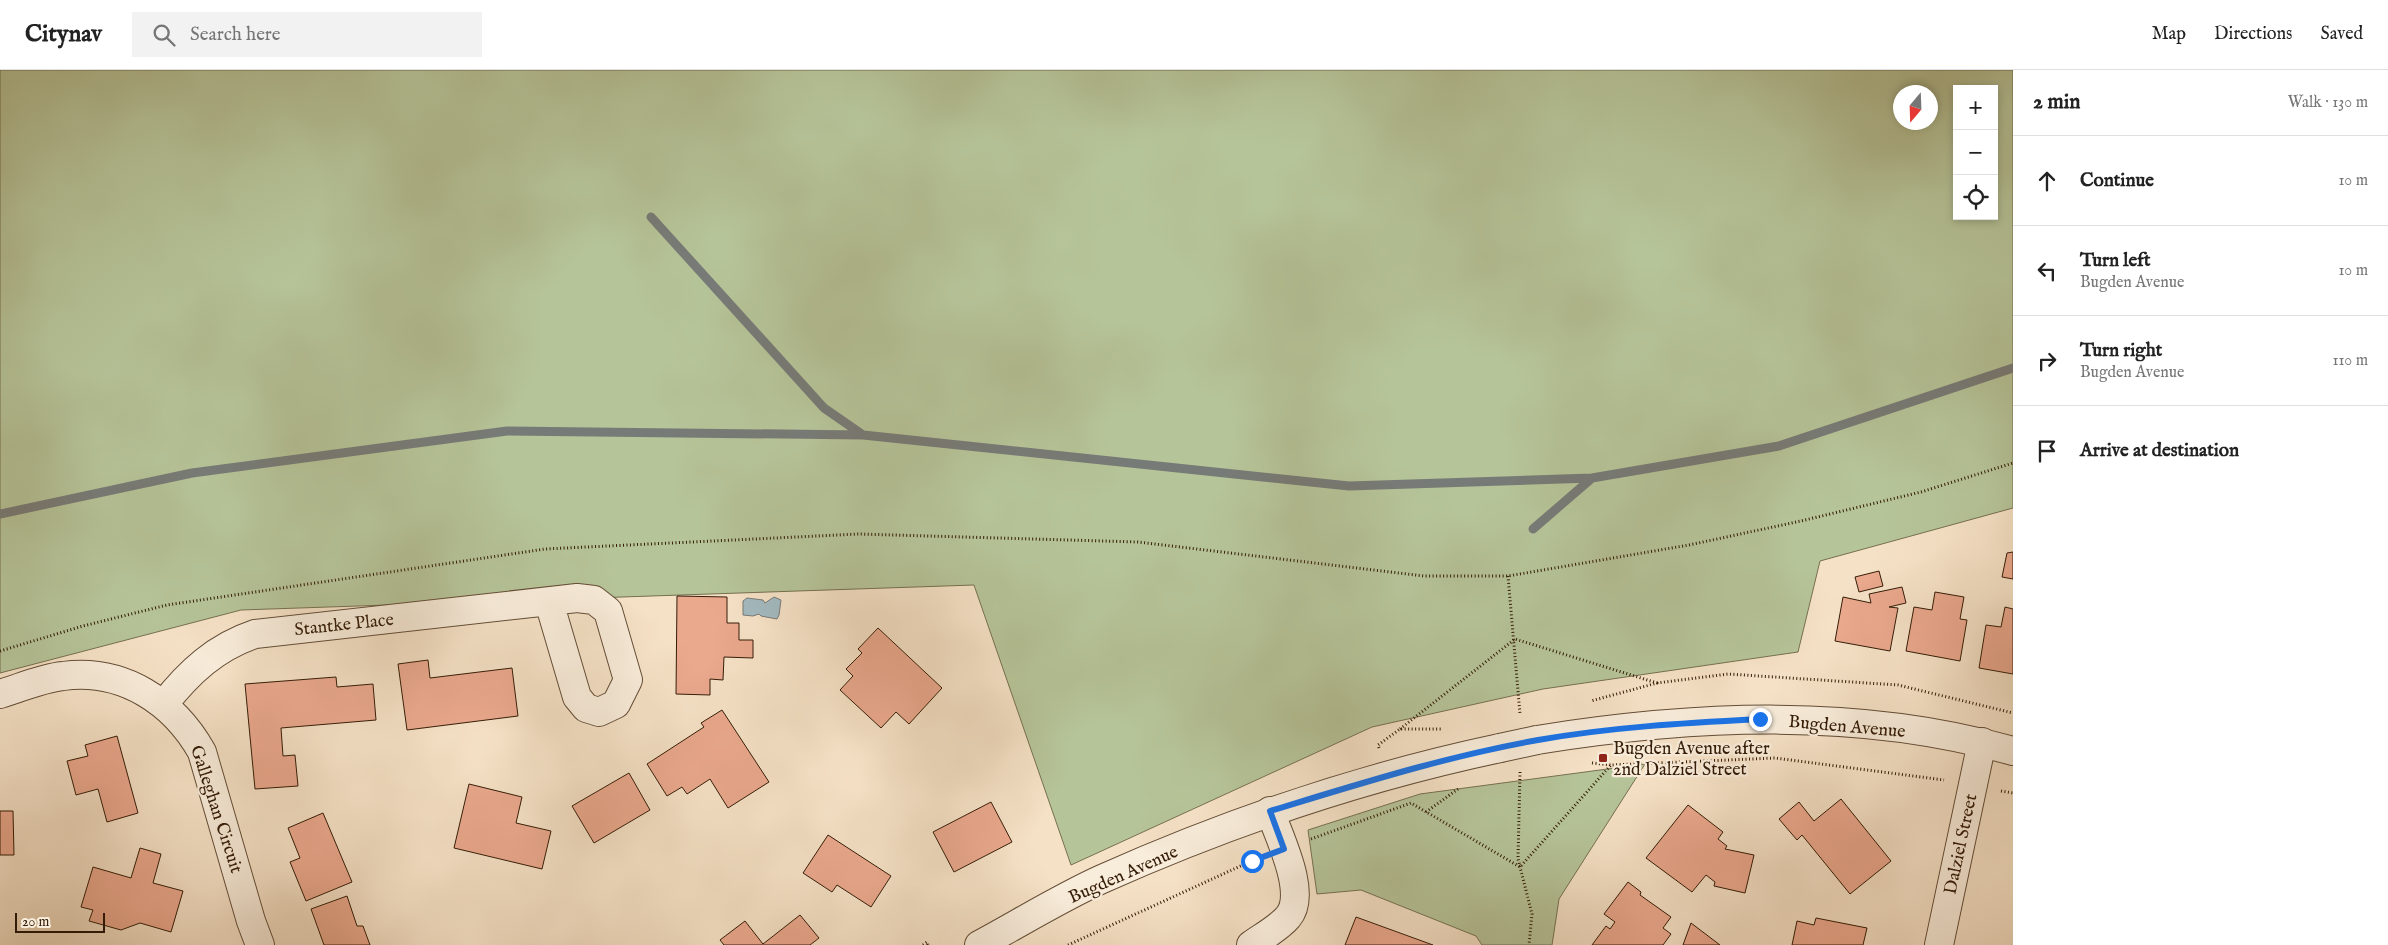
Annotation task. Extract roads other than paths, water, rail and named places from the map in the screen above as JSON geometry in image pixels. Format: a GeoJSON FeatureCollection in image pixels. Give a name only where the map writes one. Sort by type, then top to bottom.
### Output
{"type":"FeatureCollection","features":[{"type":"Feature","properties":{"kind":"street","name":"Stantke Place"},"geometry":{"type":"LineString","coordinates":[[164,704],[179,684],[207,658],[238,640],[255,634],[549,602]]}},
{"type":"Feature","properties":{"kind":"street","name":"Galleghan Circuit"},"geometry":{"type":"LineString","coordinates":[[0,694],[63,676],[106,677],[146,692],[164,704],[192,734],[202,752],[251,921],[260,945]]}},
{"type":"Feature","properties":{"kind":"street","name":"Bugden Avenue"},"geometry":{"type":"LineString","coordinates":[[979,945],[1101,880],[1270,811],[1398,772],[1537,740],[1648,724],[1760,719],[1872,725],[1982,742],[2013,751]]}},
{"type":"Feature","properties":{"kind":"street","name":"Dalziel Street"},"geometry":{"type":"LineString","coordinates":[[1939,945],[1982,742]]}},
{"type":"Feature","properties":{"kind":"street"},"geometry":{"type":"LineString","coordinates":[[1251,945],[1288,917],[1296,902],[1294,880],[1270,811]]}},
{"type":"Feature","properties":{"kind":"water"},"geometry":{"type":"Polygon","coordinates":[[[774,597],[781,600],[777,619],[759,614],[753,616],[743,615],[743,601],[747,598],[763,600],[765,603],[774,597]]]}},
{"type":"Feature","properties":{"kind":"waterway"},"geometry":{"type":"LineString","coordinates":[[651,217],[824,408],[863,435]]}},
{"type":"Feature","properties":{"kind":"waterway"},"geometry":{"type":"LineString","coordinates":[[0,514],[192,473],[507,431],[863,435],[1349,486],[1592,478],[1779,446],[2013,368]]}},
{"type":"Feature","properties":{"kind":"waterway"},"geometry":{"type":"LineString","coordinates":[[1533,529],[1592,478]]}},
{"type":"Feature","properties":{"kind":"place","name":"Bugden Avenue after 2nd Dalziel Street"},"geometry":{"type":"Point","coordinates":[1603,758]}}]}
